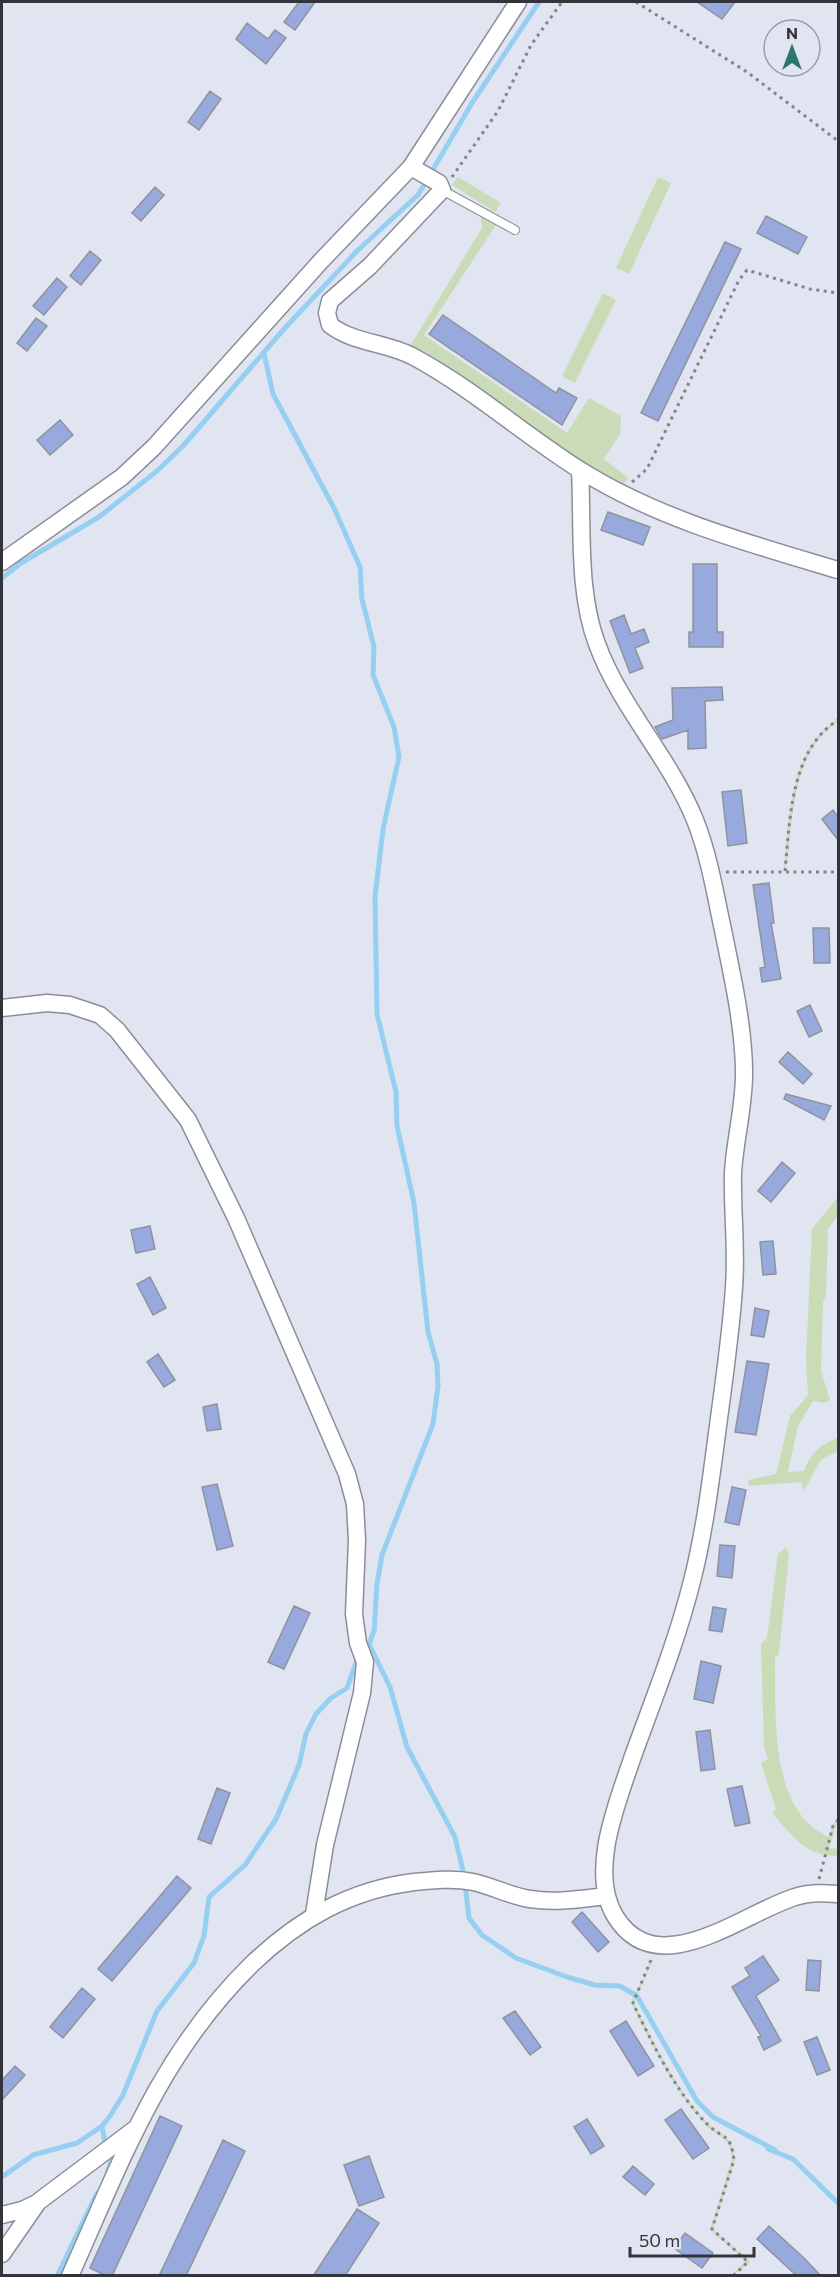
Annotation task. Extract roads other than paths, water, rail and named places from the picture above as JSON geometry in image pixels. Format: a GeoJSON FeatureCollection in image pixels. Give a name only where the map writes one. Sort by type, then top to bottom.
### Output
{"type":"FeatureCollection","features":[{"type":"Feature","properties":{"kind":"street"},"geometry":{"type":"LineString","coordinates":[[2,562],[122,477],[154,447],[321,261],[416,170],[518,2]]}},
{"type":"Feature","properties":{"kind":"street"},"geometry":{"type":"LineString","coordinates":[[416,170],[440,187],[370,266],[330,302],[327,313],[330,325],[344,336],[412,356],[480,397],[580,470],[624,494],[738,541],[838,570]]}},
{"type":"Feature","properties":{"kind":"street"},"geometry":{"type":"LineString","coordinates":[[580,470],[586,586],[597,644],[616,684],[680,787],[695,820],[711,873],[735,991],[744,1071],[734,1167],[735,1283],[710,1483],[694,1572],[681,1620],[612,1820],[605,1863],[606,1896],[616,1919],[636,1936],[654,1946],[670,1948],[692,1942],[797,1896],[816,1892],[838,1894]]}},
{"type":"Feature","properties":{"kind":"street"},"geometry":{"type":"LineString","coordinates":[[2,1008],[47,1003],[70,1005],[100,1015],[117,1030],[188,1120],[236,1218],[347,1474],[355,1504],[357,1540],[354,1614],[358,1643],[365,1662],[362,1693],[325,1845],[314,1914]]}},
{"type":"Feature","properties":{"kind":"street"},"geometry":{"type":"LineString","coordinates":[[70,2276],[135,2129],[159,2083],[206,2012],[266,1950],[314,1914],[381,1888],[444,1880],[475,1882],[528,1899],[562,1902],[606,1896]]}},
{"type":"Feature","properties":{"kind":"street"},"geometry":{"type":"LineString","coordinates":[[2,2215],[22,2210],[38,2202],[135,2129]]}},
{"type":"Feature","properties":{"kind":"street"},"geometry":{"type":"LineString","coordinates":[[2,2254],[38,2202]]}},
{"type":"Feature","properties":{"kind":"lane"},"geometry":{"type":"LineString","coordinates":[[440,187],[515,230]]}},
{"type":"Feature","properties":{"kind":"waterway"},"geometry":{"type":"LineString","coordinates":[[2,578],[21,563],[99,517],[157,471],[183,446],[284,329],[358,250],[418,195],[472,103],[539,2]]}},
{"type":"Feature","properties":{"kind":"waterway"},"geometry":{"type":"LineString","coordinates":[[2,2177],[33,2155],[77,2143],[102,2126],[123,2095],[157,2011],[194,1963],[204,1936],[209,1897],[245,1865],[276,1819],[299,1765],[306,1734],[316,1714],[331,1698],[347,1688],[357,1660],[369,1644],[374,1631],[377,1584],[382,1555],[433,1424],[438,1386],[437,1364],[428,1332],[414,1203],[397,1126],[396,1092],[377,1014],[375,897],[383,829],[399,757],[394,727],[373,675],[374,647],[362,599],[360,567],[335,510],[273,394],[264,353]]}},
{"type":"Feature","properties":{"kind":"waterway"},"geometry":{"type":"LineString","coordinates":[[369,1644],[390,1687],[407,1747],[455,1837],[464,1875],[469,1918],[482,1935],[516,1958],[595,1985],[620,1986],[637,1996],[697,2101],[713,2117],[775,2150],[768,2149],[793,2159],[838,2203]]}},
{"type":"Feature","properties":{"kind":"waterway"},"geometry":{"type":"LineString","coordinates":[[102,2126],[105,2143]]}},
{"type":"Feature","properties":{"kind":"waterway"},"geometry":{"type":"LineString","coordinates":[[107,2174],[113,2155]]}},
{"type":"Feature","properties":{"kind":"waterway"},"geometry":{"type":"LineString","coordinates":[[57,2276],[97,2193]]}}]}
